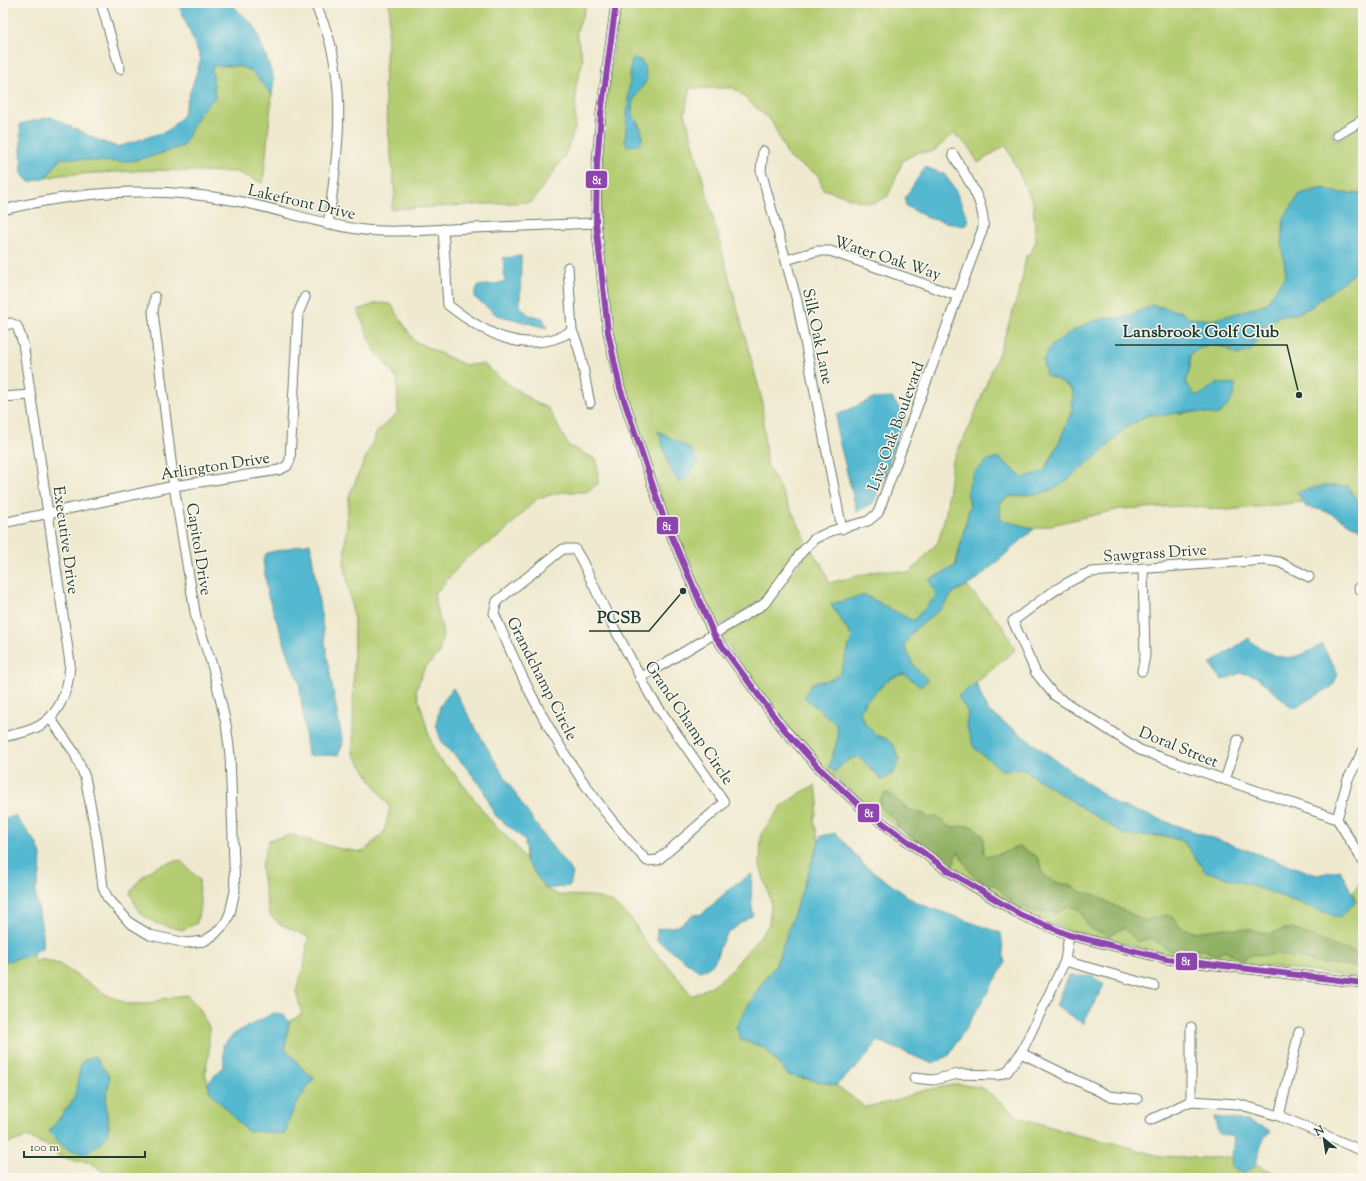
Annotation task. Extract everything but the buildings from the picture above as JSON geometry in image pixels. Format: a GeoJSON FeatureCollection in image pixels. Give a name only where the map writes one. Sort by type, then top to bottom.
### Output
{"type":"FeatureCollection","features":[{"type":"Feature","properties":{"kind":"street"},"geometry":{"type":"LineString","coordinates":[[101,3],[120,69]]}},
{"type":"Feature","properties":{"kind":"street"},"geometry":{"type":"LineString","coordinates":[[314,3],[328,34],[338,89],[336,162],[328,225]]}},
{"type":"Feature","properties":{"kind":"street"},"geometry":{"type":"LineString","coordinates":[[616,3],[601,114],[597,164],[596,223],[608,332],[620,388],[663,516],[714,634],[782,727],[818,767],[862,808],[950,872],[1021,915],[1069,935],[1167,959],[1363,983]]}},
{"type":"Feature","properties":{"kind":"street"},"geometry":{"type":"LineString","coordinates":[[1337,135],[1363,120]]}},
{"type":"Feature","properties":{"kind":"street","name":"Silk Oak Lane"},"geometry":{"type":"LineString","coordinates":[[763,151],[761,171],[797,301],[842,529]]}},
{"type":"Feature","properties":{"kind":"street","name":"Live Oak Boulevard"},"geometry":{"type":"LineString","coordinates":[[640,678],[764,604],[801,553],[814,539],[868,521],[878,513],[882,506],[983,228],[984,219],[981,207],[953,154]]}},
{"type":"Feature","properties":{"kind":"street","name":"Lakefront Drive"},"geometry":{"type":"LineString","coordinates":[[4,206],[82,195],[169,193],[238,201],[328,225],[390,232],[596,223]]}},
{"type":"Feature","properties":{"kind":"street"},"geometry":{"type":"LineString","coordinates":[[444,229],[448,305],[465,319],[507,340],[529,344],[560,338],[572,331]]}},
{"type":"Feature","properties":{"kind":"street","name":"Water Oak Way"},"geometry":{"type":"LineString","coordinates":[[786,260],[818,251],[830,251],[958,296]]}},
{"type":"Feature","properties":{"kind":"street"},"geometry":{"type":"LineString","coordinates":[[568,267],[572,331],[579,345],[583,373],[590,403]]}},
{"type":"Feature","properties":{"kind":"street","name":"Capitol Drive"},"geometry":{"type":"LineString","coordinates":[[50,718],[74,752],[85,777],[97,840],[103,887],[107,897],[130,923],[150,935],[194,943],[204,941],[215,934],[226,922],[230,913],[234,891],[230,755],[226,724],[213,668],[196,618],[174,486],[153,312],[155,297]]}},
{"type":"Feature","properties":{"kind":"street","name":"Arlington Drive"},"geometry":{"type":"LineString","coordinates":[[3,523],[174,486],[279,470],[287,466],[290,460],[298,314],[305,298]]}},
{"type":"Feature","properties":{"kind":"street","name":"Executive Drive"},"geometry":{"type":"LineString","coordinates":[[3,326],[10,323],[17,326],[21,333],[70,663],[67,689],[60,704],[50,718],[31,730],[3,737]]}},
{"type":"Feature","properties":{"kind":"street"},"geometry":{"type":"LineString","coordinates":[[3,397],[30,395]]}},
{"type":"Feature","properties":{"kind":"street","name":"Grandchamp Circle"},"geometry":{"type":"LineString","coordinates":[[574,549],[563,549],[497,601],[494,613],[532,696],[562,751],[618,831],[647,861]]}},
{"type":"Feature","properties":{"kind":"street","name":"Grand Champ Circle"},"geometry":{"type":"LineString","coordinates":[[574,549],[582,562],[640,678],[680,740],[720,793],[724,803],[658,860],[647,861]]}},
{"type":"Feature","properties":{"kind":"street","name":"Sawgrass Drive"},"geometry":{"type":"LineString","coordinates":[[1013,621],[1078,576],[1091,572],[1265,560],[1279,562],[1309,577]]}},
{"type":"Feature","properties":{"kind":"street"},"geometry":{"type":"LineString","coordinates":[[1142,671],[1145,656],[1143,568]]}},
{"type":"Feature","properties":{"kind":"street","name":"Doral Street"},"geometry":{"type":"LineString","coordinates":[[1013,621],[1036,673],[1054,695],[1140,750],[1337,819]]}},
{"type":"Feature","properties":{"kind":"street"},"geometry":{"type":"LineString","coordinates":[[1225,780],[1238,740]]}},
{"type":"Feature","properties":{"kind":"street"},"geometry":{"type":"LineString","coordinates":[[1363,751],[1348,780],[1337,819],[1363,861]]}},
{"type":"Feature","properties":{"kind":"street"},"geometry":{"type":"LineString","coordinates":[[914,1078],[933,1080],[972,1073],[998,1075],[1007,1072],[1021,1053],[1065,960],[1069,935]]}},
{"type":"Feature","properties":{"kind":"street"},"geometry":{"type":"LineString","coordinates":[[1065,960],[1154,986]]}},
{"type":"Feature","properties":{"kind":"street"},"geometry":{"type":"LineString","coordinates":[[1191,1027],[1191,1101]]}},
{"type":"Feature","properties":{"kind":"street"},"geometry":{"type":"LineString","coordinates":[[1279,1116],[1299,1032]]}},
{"type":"Feature","properties":{"kind":"street"},"geometry":{"type":"LineString","coordinates":[[1021,1053],[1109,1096],[1137,1098]]}},
{"type":"Feature","properties":{"kind":"street"},"geometry":{"type":"LineString","coordinates":[[1150,1120],[1191,1101],[1238,1104],[1279,1116],[1363,1151]]}},
{"type":"Feature","properties":{"kind":"green space"},"geometry":{"type":"Polygon","coordinates":[[[388,3],[587,3],[576,33],[583,60],[576,86],[575,129],[564,157],[532,202],[391,209],[395,195],[384,86],[390,7],[388,3]]]}},
{"type":"Feature","properties":{"kind":"green space"},"geometry":{"type":"Polygon","coordinates":[[[620,3],[1363,3],[1363,115],[1331,133],[1335,141],[1363,125],[1363,194],[1338,193],[1323,188],[1300,194],[1284,218],[1282,246],[1286,274],[1267,303],[1230,316],[1212,320],[1189,318],[1181,312],[1153,305],[1124,318],[1105,318],[1046,376],[1058,380],[1073,390],[1072,413],[1064,433],[1044,471],[1023,478],[999,458],[967,491],[970,505],[955,566],[929,580],[938,595],[913,621],[886,607],[831,605],[852,637],[840,674],[829,680],[812,683],[836,724],[838,738],[833,753],[835,772],[845,762],[858,756],[882,780],[887,739],[870,729],[864,722],[860,712],[867,700],[878,688],[897,676],[909,674],[927,680],[914,666],[904,645],[914,630],[941,609],[954,592],[967,586],[1003,626],[1015,650],[976,683],[966,725],[1002,770],[1022,769],[1125,835],[1165,836],[1183,841],[1205,871],[1253,886],[1356,901],[1353,892],[1363,878],[1363,978],[1168,954],[1067,930],[1022,911],[952,868],[865,804],[821,764],[785,724],[721,636],[767,607],[811,548],[819,563],[822,563],[829,583],[882,570],[910,573],[938,542],[946,513],[952,462],[970,426],[1004,339],[1021,286],[1026,256],[1032,251],[1036,241],[1033,203],[1006,145],[978,163],[969,147],[954,134],[932,152],[919,152],[903,160],[888,196],[874,203],[859,201],[823,189],[818,175],[789,158],[772,122],[734,88],[690,88],[685,113],[762,400],[766,462],[806,539],[761,600],[716,628],[667,514],[624,387],[613,332],[600,224],[601,165],[605,115],[620,3]],[[639,59],[625,141],[641,142],[641,129],[632,112],[632,102],[645,83],[639,59]]]}},
{"type":"Feature","properties":{"kind":"green space"},"geometry":{"type":"Polygon","coordinates":[[[212,65],[234,66],[248,69],[258,78],[272,95],[263,183],[236,172],[151,170],[60,175],[46,178],[61,158],[80,158],[183,146],[199,114],[215,98],[212,65]]]}},
{"type":"Feature","properties":{"kind":"green space"},"geometry":{"type":"Polygon","coordinates":[[[1363,263],[1363,505],[1355,498],[1347,486],[1297,492],[1303,502],[1228,510],[1184,506],[1120,509],[1034,529],[1000,519],[1000,503],[1008,497],[1043,493],[1104,450],[1124,429],[1148,415],[1198,412],[1216,383],[1202,394],[1196,396],[1186,383],[1190,367],[1190,354],[1196,350],[1208,346],[1219,346],[1237,355],[1262,334],[1263,328],[1279,316],[1293,315],[1311,307],[1359,269],[1363,263]]]}},
{"type":"Feature","properties":{"kind":"green space"},"geometry":{"type":"Polygon","coordinates":[[[377,303],[391,304],[414,341],[465,365],[483,364],[511,386],[538,404],[548,408],[568,445],[597,460],[598,484],[586,492],[562,492],[538,498],[500,536],[466,558],[434,595],[443,633],[439,654],[424,669],[416,690],[431,742],[438,759],[453,772],[492,822],[516,846],[546,889],[559,895],[592,896],[612,902],[633,921],[645,942],[671,969],[692,996],[717,983],[735,966],[769,925],[771,901],[760,866],[761,834],[782,806],[802,792],[815,786],[819,802],[814,820],[819,842],[776,965],[758,989],[736,1027],[741,1040],[764,1047],[788,1075],[836,1085],[865,1107],[895,1101],[917,1092],[957,1084],[983,1088],[1019,1117],[1077,1135],[1114,1143],[1160,1156],[1205,1158],[1232,1157],[1231,1166],[1243,1174],[1255,1164],[1286,1178],[112,1178],[90,1162],[75,1161],[57,1155],[46,1145],[27,1137],[3,1145],[3,962],[32,954],[36,962],[41,959],[59,964],[105,994],[129,1004],[148,1004],[166,998],[187,995],[199,1008],[209,1027],[209,1052],[205,1072],[210,1092],[285,1134],[293,1112],[314,1078],[301,1067],[285,1048],[289,1022],[302,1014],[296,991],[305,963],[308,937],[278,923],[269,914],[261,867],[269,840],[292,835],[340,849],[363,852],[384,832],[390,808],[353,753],[354,621],[344,561],[349,496],[377,432],[398,413],[397,379],[372,346],[358,310],[377,303]],[[94,1055],[74,1099],[49,1132],[110,1128],[106,1110],[106,1094],[109,1087],[109,1076],[94,1055]]]}},
{"type":"Feature","properties":{"kind":"green space"},"geometry":{"type":"Polygon","coordinates":[[[885,793],[888,793],[910,810],[920,812],[929,818],[938,816],[947,826],[971,826],[975,828],[983,837],[984,853],[987,856],[992,856],[1021,847],[1037,857],[1045,877],[1061,884],[1068,884],[1081,892],[1097,895],[1107,902],[1145,921],[1164,915],[1171,916],[1180,926],[1194,932],[1226,928],[1253,930],[1269,934],[1283,929],[1293,929],[1337,947],[1363,954],[1363,970],[1352,966],[1320,964],[1298,958],[1298,955],[1291,959],[1288,955],[1284,956],[1276,954],[1263,956],[1255,954],[1240,960],[1225,950],[1216,955],[1204,950],[1192,951],[1181,946],[1172,952],[1151,938],[1138,942],[1124,928],[1108,936],[1104,933],[1093,930],[1088,925],[1081,912],[1068,906],[1057,913],[1050,911],[1034,913],[1017,905],[1007,898],[995,885],[986,884],[972,875],[959,853],[955,856],[954,864],[947,867],[921,843],[901,831],[898,828],[896,820],[882,809],[880,799],[885,793]]]}},
{"type":"Feature","properties":{"kind":"green space"},"geometry":{"type":"Polygon","coordinates":[[[180,860],[199,879],[200,905],[197,923],[182,930],[155,923],[139,912],[130,893],[140,879],[151,870],[163,864],[180,860]]]}},
{"type":"Feature","properties":{"kind":"water"},"geometry":{"type":"Polygon","coordinates":[[[178,3],[230,3],[255,27],[274,79],[272,95],[258,78],[248,69],[234,66],[212,66],[215,98],[199,114],[183,146],[147,157],[120,162],[61,158],[46,178],[29,182],[22,174],[20,124],[51,117],[100,141],[118,147],[167,131],[182,117],[201,59],[178,3]]]}},
{"type":"Feature","properties":{"kind":"water"},"geometry":{"type":"Polygon","coordinates":[[[634,58],[643,62],[647,78],[635,97],[632,105],[633,114],[641,132],[642,141],[639,145],[627,146],[625,141],[631,62],[634,58]]]}},
{"type":"Feature","properties":{"kind":"water"},"geometry":{"type":"Polygon","coordinates":[[[925,167],[944,174],[955,189],[968,220],[967,224],[963,226],[928,218],[906,206],[905,198],[925,167]]]}},
{"type":"Feature","properties":{"kind":"water"},"geometry":{"type":"Polygon","coordinates":[[[1323,188],[1338,193],[1363,194],[1363,263],[1359,269],[1311,307],[1293,315],[1279,316],[1263,328],[1251,351],[1237,355],[1219,346],[1208,346],[1196,350],[1190,354],[1190,367],[1186,383],[1196,396],[1202,394],[1216,383],[1235,384],[1234,394],[1230,402],[1225,409],[1217,415],[1189,411],[1167,415],[1148,415],[1124,429],[1104,450],[1060,486],[1043,493],[1008,497],[1000,503],[1000,519],[1034,529],[974,582],[954,592],[941,609],[914,630],[904,645],[914,666],[928,680],[920,687],[905,674],[892,677],[864,703],[860,712],[863,721],[876,736],[887,739],[894,746],[899,759],[894,773],[882,780],[858,756],[845,762],[835,772],[829,767],[838,738],[836,724],[804,697],[812,683],[829,680],[840,674],[852,637],[831,604],[865,595],[913,621],[937,595],[929,580],[956,566],[970,505],[967,491],[973,474],[988,460],[999,458],[1023,478],[1044,471],[1072,413],[1073,390],[1058,380],[1046,376],[1043,360],[1051,346],[1069,333],[1093,321],[1105,318],[1124,318],[1153,305],[1181,312],[1189,318],[1212,320],[1267,303],[1286,274],[1282,246],[1284,218],[1300,194],[1323,188]]]}},
{"type":"Feature","properties":{"kind":"water"},"geometry":{"type":"Polygon","coordinates":[[[521,256],[520,306],[529,315],[543,318],[547,328],[497,315],[474,297],[478,286],[496,284],[505,281],[503,258],[521,256]]]}},
{"type":"Feature","properties":{"kind":"water"},"geometry":{"type":"Polygon","coordinates":[[[892,398],[905,416],[883,480],[873,503],[857,512],[837,432],[837,415],[872,399],[892,398]]]}},
{"type":"Feature","properties":{"kind":"water"},"geometry":{"type":"Polygon","coordinates":[[[658,431],[691,449],[698,461],[688,477],[679,483],[670,468],[658,431]]]}},
{"type":"Feature","properties":{"kind":"water"},"geometry":{"type":"Polygon","coordinates":[[[1322,486],[1348,486],[1355,498],[1363,505],[1363,531],[1323,510],[1306,507],[1297,492],[1322,486]]]}},
{"type":"Feature","properties":{"kind":"water"},"geometry":{"type":"Polygon","coordinates":[[[310,543],[331,680],[343,744],[338,755],[308,756],[299,680],[293,668],[268,596],[263,560],[267,553],[310,543]]]}},
{"type":"Feature","properties":{"kind":"water"},"geometry":{"type":"Polygon","coordinates":[[[1249,638],[1254,644],[1280,657],[1293,657],[1300,655],[1322,645],[1338,674],[1332,687],[1293,708],[1255,676],[1241,673],[1222,680],[1210,664],[1249,638]]]}},
{"type":"Feature","properties":{"kind":"water"},"geometry":{"type":"Polygon","coordinates":[[[976,683],[987,710],[1116,804],[1317,875],[1340,870],[1356,901],[1340,918],[1253,886],[1205,871],[1183,841],[1165,836],[1125,835],[1022,769],[1002,770],[974,748],[966,725],[968,713],[958,696],[976,683]]]}},
{"type":"Feature","properties":{"kind":"water"},"geometry":{"type":"Polygon","coordinates":[[[453,688],[508,783],[539,829],[573,873],[570,886],[546,889],[526,861],[525,840],[495,815],[482,787],[465,766],[442,743],[436,725],[440,706],[453,688]]]}},
{"type":"Feature","properties":{"kind":"water"},"geometry":{"type":"Polygon","coordinates":[[[15,816],[37,844],[41,855],[40,874],[35,893],[43,934],[42,948],[28,956],[3,962],[3,819],[15,816]]]}},
{"type":"Feature","properties":{"kind":"water"},"geometry":{"type":"Polygon","coordinates":[[[836,833],[864,865],[917,903],[1001,933],[1005,964],[949,1055],[933,1064],[878,1041],[859,1065],[836,1085],[788,1075],[764,1047],[741,1040],[736,1027],[758,989],[776,965],[821,836],[836,833]]]}},
{"type":"Feature","properties":{"kind":"water"},"geometry":{"type":"Polygon","coordinates":[[[752,874],[751,900],[753,915],[735,927],[726,936],[720,946],[717,957],[711,966],[699,971],[657,940],[657,929],[678,926],[694,915],[702,914],[734,885],[752,874]]]}},
{"type":"Feature","properties":{"kind":"water"},"geometry":{"type":"Polygon","coordinates":[[[1069,976],[1092,976],[1104,985],[1083,1024],[1056,1006],[1069,976]]]}},
{"type":"Feature","properties":{"kind":"water"},"geometry":{"type":"Polygon","coordinates":[[[274,1013],[284,1014],[289,1022],[285,1048],[301,1067],[314,1078],[293,1112],[285,1134],[247,1131],[210,1092],[208,1083],[224,1066],[223,1045],[235,1033],[274,1013]]]}},
{"type":"Feature","properties":{"kind":"water"},"geometry":{"type":"Polygon","coordinates":[[[94,1055],[110,1078],[106,1097],[108,1130],[103,1141],[85,1154],[66,1149],[49,1132],[74,1099],[81,1063],[94,1055]]]}},
{"type":"Feature","properties":{"kind":"water"},"geometry":{"type":"Polygon","coordinates":[[[1214,1117],[1249,1121],[1271,1131],[1264,1138],[1254,1166],[1243,1174],[1231,1166],[1234,1137],[1219,1134],[1214,1117]]]}},
{"type":"Feature","properties":{"kind":"transit line","name":"81"},"geometry":{"type":"LineString","coordinates":[[616,3],[601,114],[597,164],[596,223],[608,332],[620,388],[663,516],[714,635],[782,727],[818,767],[862,808],[950,872],[1021,915],[1069,935],[1167,959],[1363,983]]}},
{"type":"Feature","properties":{"kind":"place","name":"Lansbrook Golf Club"},"geometry":{"type":"Point","coordinates":[1299,395]}},
{"type":"Feature","properties":{"kind":"place","name":"PCSB"},"geometry":{"type":"Point","coordinates":[683,591]}}]}
